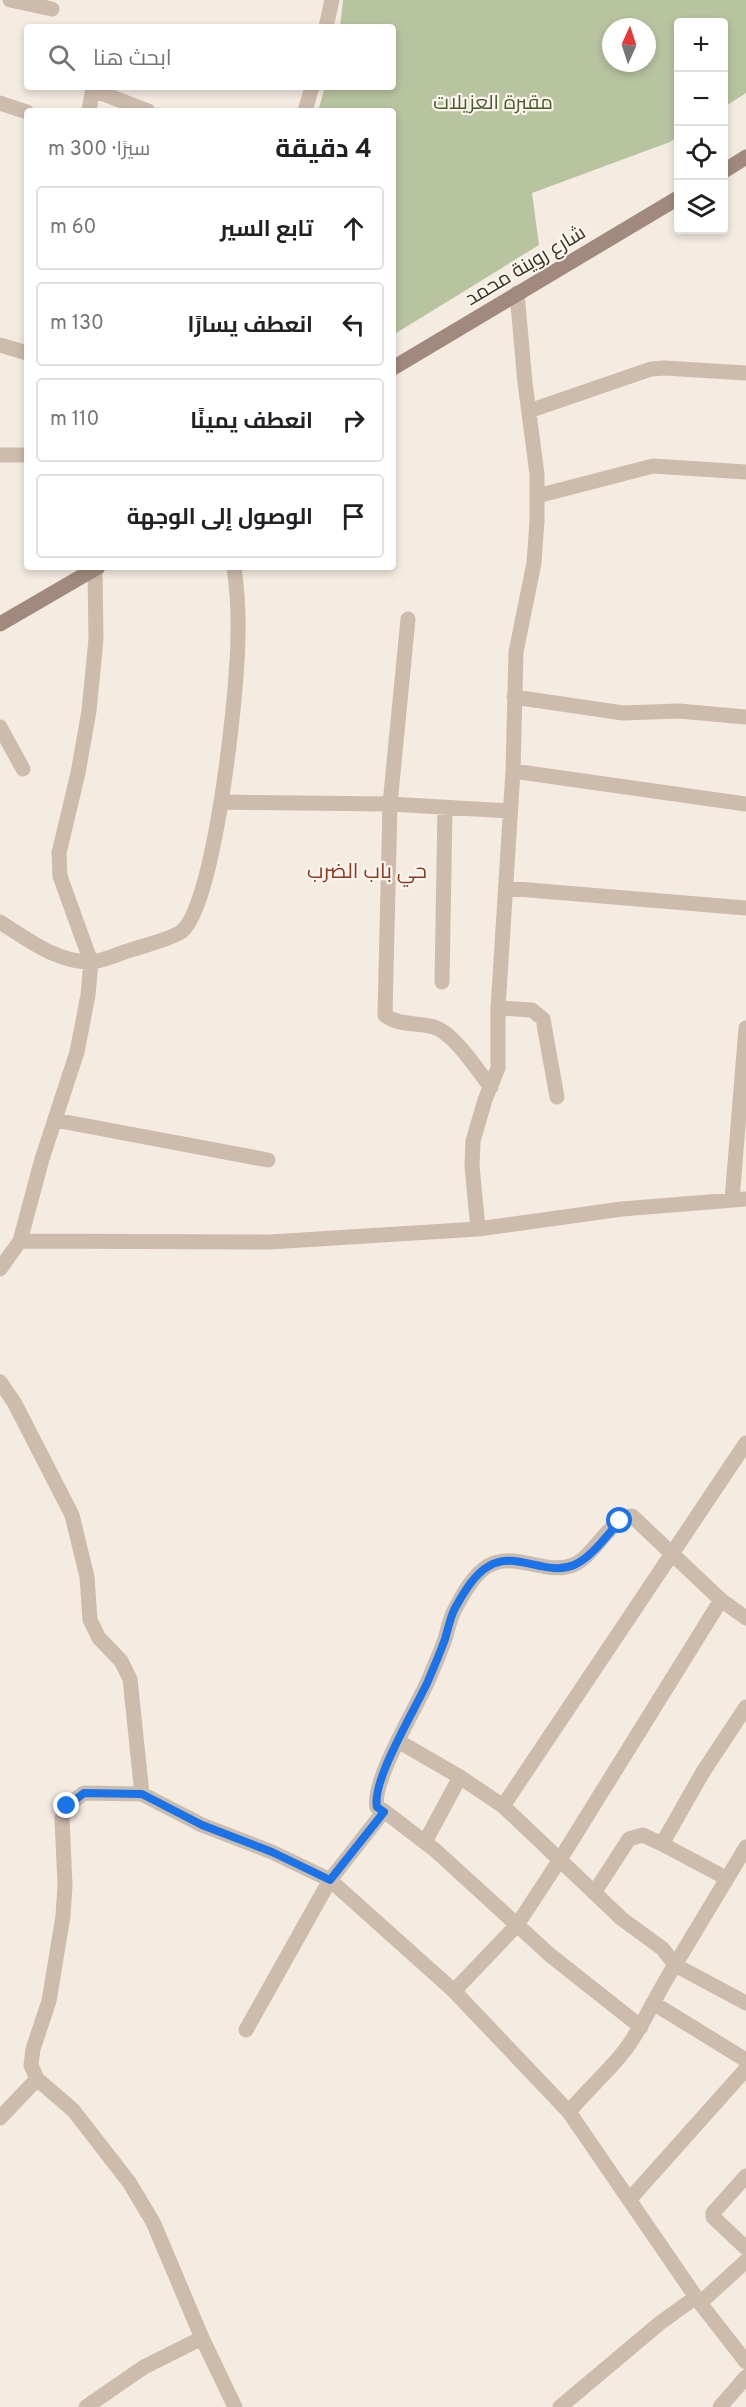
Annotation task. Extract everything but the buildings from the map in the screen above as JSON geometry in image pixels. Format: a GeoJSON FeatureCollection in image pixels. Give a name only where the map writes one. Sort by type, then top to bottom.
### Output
{"type":"FeatureCollection","features":[{"type":"Feature","properties":{"kind":"main road"},"geometry":{"type":"LineString","coordinates":[[728,168],[746,158]]}},
{"type":"Feature","properties":{"kind":"main road","name":"شارع روينة محمد"},"geometry":{"type":"LineString","coordinates":[[396,366],[674,200]]}},
{"type":"Feature","properties":{"kind":"main road"},"geometry":{"type":"LineString","coordinates":[[0,624],[94,570]]}},
{"type":"Feature","properties":{"kind":"street"},"geometry":{"type":"LineString","coordinates":[[10,0],[52,9]]}},
{"type":"Feature","properties":{"kind":"street"},"geometry":{"type":"LineString","coordinates":[[327,24],[332,0]]}},
{"type":"Feature","properties":{"kind":"street"},"geometry":{"type":"LineString","coordinates":[[90,108],[93,90]]}},
{"type":"Feature","properties":{"kind":"street"},"geometry":{"type":"LineString","coordinates":[[98,90],[141,108]]}},
{"type":"Feature","properties":{"kind":"street"},"geometry":{"type":"LineString","coordinates":[[307,108],[311,90]]}},
{"type":"Feature","properties":{"kind":"street"},"geometry":{"type":"LineString","coordinates":[[0,104],[24,111]]}},
{"type":"Feature","properties":{"kind":"street"},"geometry":{"type":"LineString","coordinates":[[478,1229],[472,1166],[473,1141],[480,1114],[498,1068],[498,1008],[513,771],[516,652],[534,563],[537,496],[517,293]]}},
{"type":"Feature","properties":{"kind":"street"},"geometry":{"type":"LineString","coordinates":[[0,345],[24,352]]}},
{"type":"Feature","properties":{"kind":"street"},"geometry":{"type":"LineString","coordinates":[[529,411],[651,369],[746,374]]}},
{"type":"Feature","properties":{"kind":"street"},"geometry":{"type":"LineString","coordinates":[[0,455],[24,455]]}},
{"type":"Feature","properties":{"kind":"street"},"geometry":{"type":"LineString","coordinates":[[537,496],[653,466],[746,472]]}},
{"type":"Feature","properties":{"kind":"street"},"geometry":{"type":"LineString","coordinates":[[0,1269],[20,1241],[77,1052],[88,995],[91,962],[60,876],[59,853],[78,773],[89,711],[96,639],[97,570]]}},
{"type":"Feature","properties":{"kind":"street"},"geometry":{"type":"LineString","coordinates":[[0,922],[37,946],[59,956],[91,962],[180,932],[191,919],[202,890],[221,802],[236,674],[234,570]]}},
{"type":"Feature","properties":{"kind":"street"},"geometry":{"type":"LineString","coordinates":[[408,619],[390,804],[385,1015],[390,1019],[442,1030],[491,1087]]}},
{"type":"Feature","properties":{"kind":"street"},"geometry":{"type":"LineString","coordinates":[[514,697],[599,711],[632,713],[679,711],[746,717]]}},
{"type":"Feature","properties":{"kind":"street"},"geometry":{"type":"LineString","coordinates":[[0,727],[23,769]]}},
{"type":"Feature","properties":{"kind":"street"},"geometry":{"type":"LineString","coordinates":[[513,771],[746,804]]}},
{"type":"Feature","properties":{"kind":"street"},"geometry":{"type":"LineString","coordinates":[[221,802],[390,804],[510,811]]}},
{"type":"Feature","properties":{"kind":"street"},"geometry":{"type":"LineString","coordinates":[[442,982],[446,808]]}},
{"type":"Feature","properties":{"kind":"street"},"geometry":{"type":"LineString","coordinates":[[506,888],[746,908]]}},
{"type":"Feature","properties":{"kind":"street"},"geometry":{"type":"LineString","coordinates":[[498,1008],[532,1010],[543,1019],[557,1097]]}},
{"type":"Feature","properties":{"kind":"street"},"geometry":{"type":"LineString","coordinates":[[20,1241],[270,1242],[478,1229],[622,1209],[739,1199],[746,1028]]}},
{"type":"Feature","properties":{"kind":"street"},"geometry":{"type":"LineString","coordinates":[[55,1120],[268,1160]]}},
{"type":"Feature","properties":{"kind":"street"},"geometry":{"type":"LineString","coordinates":[[0,1382],[14,1402],[72,1515],[87,1577],[90,1620],[99,1638],[121,1661],[130,1679],[142,1794]]}},
{"type":"Feature","properties":{"kind":"street"},"geometry":{"type":"LineString","coordinates":[[503,1806],[746,1443]]}},
{"type":"Feature","properties":{"kind":"street"},"geometry":{"type":"LineString","coordinates":[[641,2027],[550,1955],[425,1842],[377,1807],[376,1802],[383,1776],[427,1682],[454,1611],[465,1592],[487,1566],[507,1561],[541,1567],[560,1568],[575,1565],[589,1554],[620,1521],[628,1517],[636,1518],[721,1600],[746,1618]]}},
{"type":"Feature","properties":{"kind":"street"},"geometry":{"type":"LineString","coordinates":[[454,1991],[517,1925],[721,1600]]}},
{"type":"Feature","properties":{"kind":"street"},"geometry":{"type":"LineString","coordinates":[[662,1844],[703,1772],[746,1707]]}},
{"type":"Feature","properties":{"kind":"street"},"geometry":{"type":"LineString","coordinates":[[398,1741],[460,1777],[503,1806],[622,1919],[663,1949],[675,1965],[746,2003]]}},
{"type":"Feature","properties":{"kind":"street"},"geometry":{"type":"LineString","coordinates":[[425,1842],[460,1777]]}},
{"type":"Feature","properties":{"kind":"street"},"geometry":{"type":"LineString","coordinates":[[235,2407],[202,2338],[153,2222],[129,2182],[73,2110],[37,2079],[31,2065],[33,2049],[49,2001],[63,1916],[65,1885],[62,1818],[67,1806],[84,1793],[142,1794],[202,1825],[272,1852],[330,1880],[454,1991],[569,2112],[698,2300],[746,2362]]}},
{"type":"Feature","properties":{"kind":"street"},"geometry":{"type":"LineString","coordinates":[[246,2030],[330,1880],[384,1812]]}},
{"type":"Feature","properties":{"kind":"street"},"geometry":{"type":"LineString","coordinates":[[594,1893],[629,1839],[643,1835],[726,1878]]}},
{"type":"Feature","properties":{"kind":"street"},"geometry":{"type":"LineString","coordinates":[[569,2112],[583,2094],[611,2068],[641,2027],[675,1965],[746,1847]]}},
{"type":"Feature","properties":{"kind":"street"},"geometry":{"type":"LineString","coordinates":[[653,2003],[746,2060]]}},
{"type":"Feature","properties":{"kind":"street"},"geometry":{"type":"LineString","coordinates":[[629,2200],[746,2069]]}},
{"type":"Feature","properties":{"kind":"street"},"geometry":{"type":"LineString","coordinates":[[0,2118],[37,2079]]}},
{"type":"Feature","properties":{"kind":"street"},"geometry":{"type":"LineString","coordinates":[[746,2176],[713,2213],[713,2217],[746,2248]]}},
{"type":"Feature","properties":{"kind":"street"},"geometry":{"type":"LineString","coordinates":[[560,2407],[660,2323],[698,2300],[746,2261]]}},
{"type":"Feature","properties":{"kind":"street"},"geometry":{"type":"LineString","coordinates":[[90,2406],[144,2367],[202,2338]]}},
{"type":"Feature","properties":{"kind":"street"},"geometry":{"type":"LineString","coordinates":[[720,2407],[746,2377]]}},
{"type":"Feature","properties":{"kind":"green space","name":"مقبرة العزيلات"},"geometry":{"type":"Polygon","coordinates":[[[343,0],[746,0],[746,93],[728,104],[728,18],[674,18],[674,139],[532,193],[539,245],[396,333],[396,108],[319,108],[324,90],[396,90],[396,24],[340,24],[343,0]]]}},
{"type":"Feature","properties":{"kind":"district","name":"حي باب الضرب"},"geometry":{"type":"Point","coordinates":[367,871]}},
{"type":"Feature","properties":{"kind":"route"},"geometry":{"type":"LineString","coordinates":[[67,1806],[84,1793],[142,1794],[202,1825],[272,1852],[330,1880],[384,1812],[377,1807],[376,1802],[383,1776],[427,1682],[454,1611],[478,1574],[496,1562],[507,1561],[560,1568],[575,1565],[589,1554],[620,1521]]}}]}
